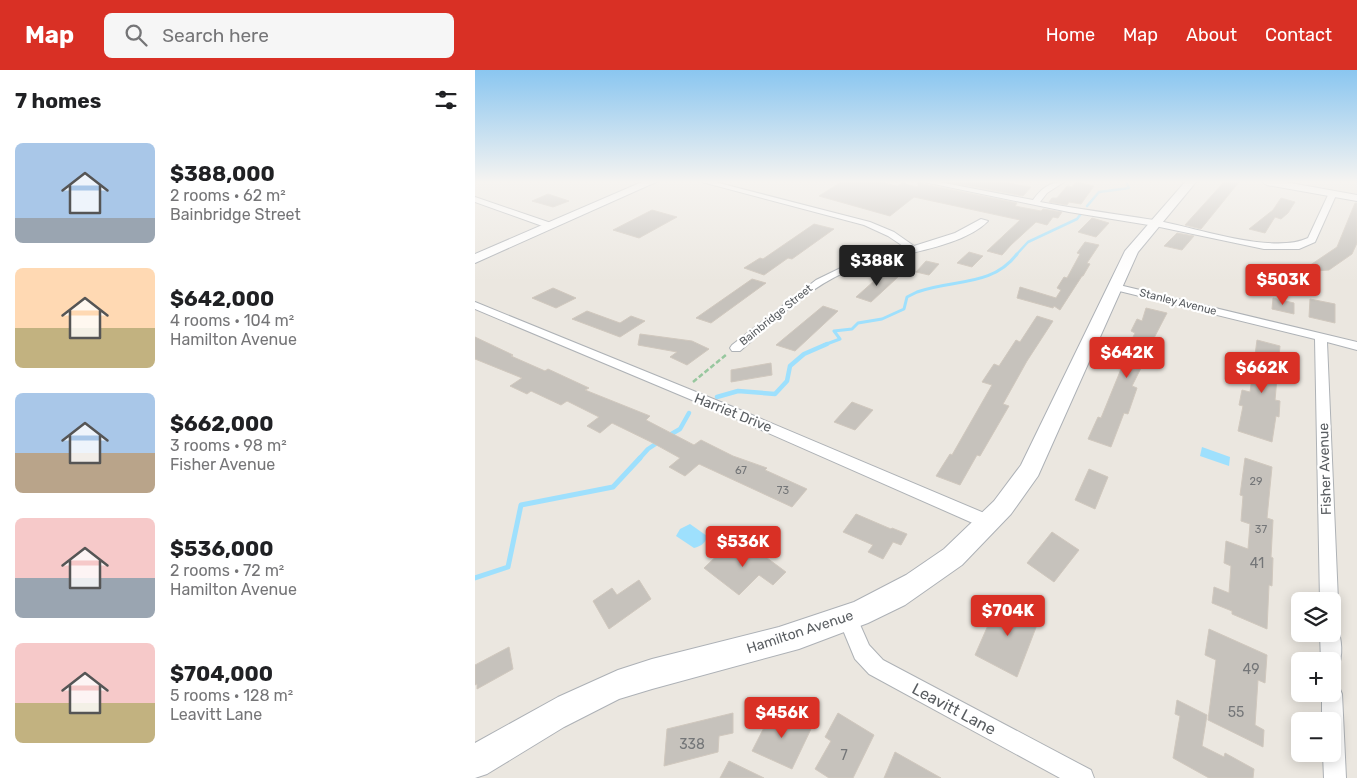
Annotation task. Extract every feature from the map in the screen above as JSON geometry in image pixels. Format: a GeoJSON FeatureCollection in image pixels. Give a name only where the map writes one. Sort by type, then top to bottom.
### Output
{"type":"FeatureCollection","features":[{"type":"Feature","properties":{"kind":"street"},"geometry":{"type":"LineString","coordinates":[[520,215],[551,226]]}},
{"type":"Feature","properties":{"kind":"street"},"geometry":{"type":"LineString","coordinates":[[475,260],[576,215]]}},
{"type":"Feature","properties":{"kind":"street"},"geometry":{"type":"LineString","coordinates":[[835,215],[890,232],[913,249]]}},
{"type":"Feature","properties":{"kind":"street"},"geometry":{"type":"LineString","coordinates":[[1107,215],[1265,246],[1299,246],[1312,240],[1323,215]]}},
{"type":"Feature","properties":{"kind":"street","name":"Hamilton Avenue"},"geometry":{"type":"LineString","coordinates":[[475,762],[531,727],[601,691],[646,676],[741,652],[847,618],[896,596],[939,568],[990,523],[1013,497],[1030,470],[1132,251],[1162,215]]}},
{"type":"Feature","properties":{"kind":"street","name":"Bainbridge Street"},"geometry":{"type":"LineString","coordinates":[[732,350],[826,277],[857,263],[949,239],[985,221]]}},
{"type":"Feature","properties":{"kind":"street","name":"Stanley Avenue"},"geometry":{"type":"LineString","coordinates":[[1115,287],[1357,346]]}},
{"type":"Feature","properties":{"kind":"street","name":"Harriet Drive"},"geometry":{"type":"LineString","coordinates":[[475,305],[728,410],[990,523]]}},
{"type":"Feature","properties":{"kind":"street","name":"Fisher Avenue"},"geometry":{"type":"LineString","coordinates":[[1321,337],[1329,592]]}},
{"type":"Feature","properties":{"kind":"street","name":"Leavitt Lane"},"geometry":{"type":"LineString","coordinates":[[847,618],[861,652],[876,667],[1083,778]]}},
{"type":"Feature","properties":{"kind":"street"},"geometry":{"type":"LineString","coordinates":[[1332,702],[1335,778]]}},
{"type":"Feature","properties":{"kind":"path"},"geometry":{"type":"LineString","coordinates":[[689,386],[732,350]]}},
{"type":"Feature","properties":{"kind":"water"},"geometry":{"type":"Polygon","coordinates":[[[1202,447],[1230,457],[1229,466],[1200,456],[1202,447]]]}},
{"type":"Feature","properties":{"kind":"water"},"geometry":{"type":"Polygon","coordinates":[[[690,524],[707,536],[703,544],[694,548],[676,536],[680,529],[690,524]]]}},
{"type":"Feature","properties":{"kind":"building"},"geometry":{"type":"Polygon","coordinates":[[[642,215],[670,215],[677,217],[639,238],[613,230],[642,215]]]}},
{"type":"Feature","properties":{"kind":"building"},"geometry":{"type":"Polygon","coordinates":[[[997,215],[1060,215],[1058,218],[1053,217],[1047,225],[1036,222],[1002,255],[987,251],[1020,220],[997,215]]]}},
{"type":"Feature","properties":{"kind":"building"},"geometry":{"type":"Polygon","coordinates":[[[1194,215],[1212,215],[1201,229],[1185,225],[1194,215]]]}},
{"type":"Feature","properties":{"kind":"building"},"geometry":{"type":"Polygon","coordinates":[[[1267,215],[1286,215],[1281,219],[1275,217],[1265,233],[1249,229],[1267,215]]]}},
{"type":"Feature","properties":{"kind":"building"},"geometry":{"type":"Polygon","coordinates":[[[1350,215],[1357,215],[1357,243],[1352,254],[1329,270],[1300,272],[1337,247],[1350,215]]]}},
{"type":"Feature","properties":{"kind":"building"},"geometry":{"type":"Polygon","coordinates":[[[1092,218],[1109,223],[1096,237],[1078,232],[1092,218]]]}},
{"type":"Feature","properties":{"kind":"building"},"geometry":{"type":"Polygon","coordinates":[[[814,224],[834,229],[792,259],[788,258],[764,275],[744,268],[760,258],[763,259],[814,224]]]}},
{"type":"Feature","properties":{"kind":"building"},"geometry":{"type":"Polygon","coordinates":[[[1177,233],[1194,236],[1182,250],[1164,246],[1177,233]]]}},
{"type":"Feature","properties":{"kind":"building"},"geometry":{"type":"Polygon","coordinates":[[[1085,242],[1099,245],[1087,263],[1090,264],[1083,276],[1060,310],[1054,306],[1053,308],[1017,298],[1020,287],[1056,298],[1061,290],[1057,288],[1064,277],[1067,278],[1080,254],[1077,253],[1085,242]]]}},
{"type":"Feature","properties":{"kind":"building"},"geometry":{"type":"Polygon","coordinates":[[[969,252],[983,256],[972,267],[957,263],[969,252]]]}},
{"type":"Feature","properties":{"kind":"building"},"geometry":{"type":"Polygon","coordinates":[[[926,261],[939,264],[929,275],[916,272],[926,261]]]}},
{"type":"Feature","properties":{"kind":"building"},"geometry":{"type":"Polygon","coordinates":[[[883,273],[898,277],[871,302],[856,297],[883,273]]]}},
{"type":"Feature","properties":{"kind":"building"},"geometry":{"type":"Polygon","coordinates":[[[752,279],[766,283],[711,323],[696,318],[752,279]]]}},
{"type":"Feature","properties":{"kind":"building"},"geometry":{"type":"Polygon","coordinates":[[[553,288],[576,298],[556,308],[532,298],[553,288]]]}},
{"type":"Feature","properties":{"kind":"building"},"geometry":{"type":"Polygon","coordinates":[[[1273,298],[1294,303],[1294,314],[1272,309],[1273,298]]]}},
{"type":"Feature","properties":{"kind":"building"},"geometry":{"type":"Polygon","coordinates":[[[1310,299],[1335,304],[1335,323],[1309,317],[1310,299]]]}},
{"type":"Feature","properties":{"kind":"building"},"geometry":{"type":"Polygon","coordinates":[[[823,306],[838,311],[795,351],[776,345],[823,306]]]}},
{"type":"Feature","properties":{"kind":"building"},"geometry":{"type":"Polygon","coordinates":[[[1146,308],[1167,313],[1154,338],[1152,338],[1140,365],[1142,366],[1132,386],[1137,388],[1128,414],[1124,413],[1111,447],[1088,439],[1098,417],[1101,418],[1128,352],[1126,351],[1135,333],[1131,331],[1137,319],[1142,321],[1146,308]]]}},
{"type":"Feature","properties":{"kind":"building"},"geometry":{"type":"Polygon","coordinates":[[[587,311],[620,323],[631,316],[645,321],[620,337],[572,319],[587,311]]]}},
{"type":"Feature","properties":{"kind":"building"},"geometry":{"type":"Polygon","coordinates":[[[1037,316],[1053,321],[1027,361],[1003,404],[1009,406],[980,456],[977,455],[960,485],[936,476],[950,454],[952,455],[992,385],[982,382],[994,364],[999,366],[1016,340],[1020,342],[1037,316]]]}},
{"type":"Feature","properties":{"kind":"building"},"geometry":{"type":"Polygon","coordinates":[[[640,334],[692,341],[709,349],[687,365],[670,357],[677,352],[638,345],[640,334]]]}},
{"type":"Feature","properties":{"kind":"building"},"geometry":{"type":"Polygon","coordinates":[[[475,337],[513,355],[511,356],[545,371],[548,369],[589,388],[585,390],[650,416],[646,420],[694,445],[701,440],[733,456],[767,468],[765,470],[807,489],[792,507],[699,464],[685,476],[669,467],[680,458],[651,442],[612,423],[600,433],[587,426],[599,417],[567,401],[561,405],[531,391],[527,394],[510,386],[522,378],[475,359],[475,337]]]}},
{"type":"Feature","properties":{"kind":"building"},"geometry":{"type":"Polygon","coordinates":[[[1257,340],[1280,346],[1275,400],[1280,401],[1279,417],[1276,416],[1272,442],[1238,431],[1243,406],[1239,405],[1242,390],[1250,392],[1257,340]]]}},
{"type":"Feature","properties":{"kind":"building"},"geometry":{"type":"Polygon","coordinates":[[[771,363],[772,375],[731,382],[731,370],[771,363]]]}},
{"type":"Feature","properties":{"kind":"building"},"geometry":{"type":"Polygon","coordinates":[[[852,402],[873,410],[855,430],[834,422],[852,402]]]}},
{"type":"Feature","properties":{"kind":"building"},"geometry":{"type":"Polygon","coordinates":[[[1245,458],[1272,467],[1267,518],[1273,520],[1271,557],[1273,558],[1272,586],[1269,585],[1267,629],[1212,603],[1214,587],[1229,593],[1231,566],[1224,563],[1226,541],[1248,549],[1250,524],[1241,521],[1243,496],[1240,495],[1245,458]]]}},
{"type":"Feature","properties":{"kind":"building"},"geometry":{"type":"Polygon","coordinates":[[[1089,469],[1108,477],[1095,509],[1075,500],[1089,469]]]}},
{"type":"Feature","properties":{"kind":"building"},"geometry":{"type":"Polygon","coordinates":[[[856,514],[907,534],[901,545],[893,542],[883,559],[868,552],[873,545],[843,532],[856,514]]]}},
{"type":"Feature","properties":{"kind":"building"},"geometry":{"type":"Polygon","coordinates":[[[1052,532],[1079,550],[1054,582],[1027,563],[1052,532]]]}},
{"type":"Feature","properties":{"kind":"building"},"geometry":{"type":"Polygon","coordinates":[[[729,544],[743,554],[751,546],[786,572],[773,585],[759,575],[739,595],[704,568],[729,544]]]}},
{"type":"Feature","properties":{"kind":"building"},"geometry":{"type":"Polygon","coordinates":[[[639,580],[651,599],[609,629],[593,601],[612,588],[617,595],[639,580]]]}},
{"type":"Feature","properties":{"kind":"building"},"geometry":{"type":"Polygon","coordinates":[[[1000,598],[1040,617],[1017,677],[975,655],[1000,598]]]}},
{"type":"Feature","properties":{"kind":"building"},"geometry":{"type":"Polygon","coordinates":[[[1209,629],[1267,655],[1265,683],[1258,680],[1255,725],[1264,730],[1263,747],[1208,720],[1216,660],[1205,655],[1209,629]]]}},
{"type":"Feature","properties":{"kind":"building"},"geometry":{"type":"Polygon","coordinates":[[[509,647],[513,669],[477,689],[477,684],[475,685],[475,665],[509,647]]]}},
{"type":"Feature","properties":{"kind":"building"},"geometry":{"type":"Polygon","coordinates":[[[1177,700],[1207,715],[1202,746],[1224,757],[1225,753],[1254,769],[1253,778],[1209,778],[1173,758],[1180,716],[1175,714],[1177,700]]]}},
{"type":"Feature","properties":{"kind":"building"},"geometry":{"type":"Polygon","coordinates":[[[774,708],[798,718],[796,723],[811,729],[792,769],[752,751],[774,708]]]}},
{"type":"Feature","properties":{"kind":"building"},"geometry":{"type":"Polygon","coordinates":[[[733,713],[733,733],[719,736],[718,752],[664,766],[667,729],[733,713]]]}},
{"type":"Feature","properties":{"kind":"building"},"geometry":{"type":"Polygon","coordinates":[[[838,713],[874,735],[853,778],[829,778],[815,769],[831,741],[825,737],[838,713]]]}},
{"type":"Feature","properties":{"kind":"building"},"geometry":{"type":"Polygon","coordinates":[[[895,752],[941,778],[884,778],[895,752]]]}},
{"type":"Feature","properties":{"kind":"building"},"geometry":{"type":"Polygon","coordinates":[[[729,761],[764,778],[720,778],[729,761]]]}},
{"type":"Feature","properties":{"kind":"waterway"},"geometry":{"type":"LineString","coordinates":[[1016,255],[1028,242],[1077,219],[1080,215]]}},
{"type":"Feature","properties":{"kind":"waterway"},"geometry":{"type":"LineString","coordinates":[[824,345],[840,339],[834,331],[852,329],[858,323],[882,319],[904,309],[907,297],[917,292],[984,277],[996,272],[1007,265],[1017,254]]}},
{"type":"Feature","properties":{"kind":"waterway"},"geometry":{"type":"LineString","coordinates":[[717,397],[738,391],[775,394],[787,381],[790,366],[804,354],[827,344]]}},
{"type":"Feature","properties":{"kind":"waterway"},"geometry":{"type":"LineString","coordinates":[[668,436],[680,429],[689,413]]}},
{"type":"Feature","properties":{"kind":"waterway"},"geometry":{"type":"LineString","coordinates":[[639,459],[648,449],[660,441]]}},
{"type":"Feature","properties":{"kind":"waterway"},"geometry":{"type":"LineString","coordinates":[[475,578],[508,567],[521,505],[613,487],[640,458]]}}]}
